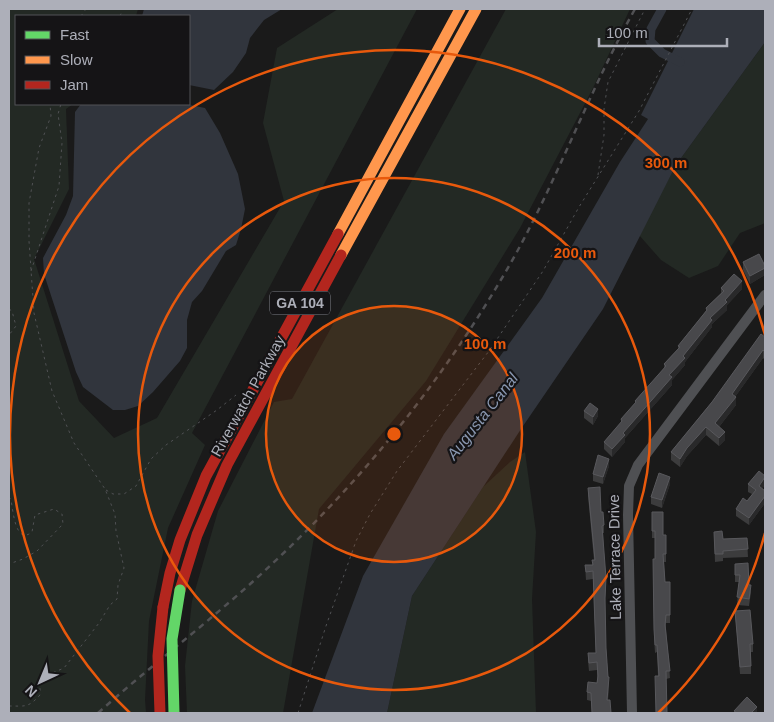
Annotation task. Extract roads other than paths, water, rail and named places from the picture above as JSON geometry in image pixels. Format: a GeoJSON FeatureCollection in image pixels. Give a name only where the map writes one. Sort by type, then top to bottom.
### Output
{"type":"FeatureCollection","features":[{"type":"Feature","properties":{"kind":"main road","name":"Riverwatch Parkway"},"geometry":{"type":"LineString","coordinates":[[160,713],[158,656],[163,606],[175,554],[188,516],[206,476],[460,9]]}},
{"type":"Feature","properties":{"kind":"main road","name":"Riverwatch Parkway"},"geometry":{"type":"LineString","coordinates":[[174,713],[172,639],[180,590],[196,535],[212,494],[235,448],[476,9]]}},
{"type":"Feature","properties":{"kind":"street","name":"Lake Terrace Drive"},"geometry":{"type":"LineString","coordinates":[[632,713],[628,486],[638,465],[765,295]]}},
{"type":"Feature","properties":{"kind":"water"},"geometry":{"type":"Polygon","coordinates":[[[144,9],[282,9],[264,20],[250,38],[246,53],[233,72],[214,90],[190,85],[190,15],[142,15],[144,9]]]}},
{"type":"Feature","properties":{"kind":"water","name":"Augusta Canal"},"geometry":{"type":"Polygon","coordinates":[[[694,9],[765,9],[765,42],[676,165],[603,309],[521,429],[412,596],[387,713],[312,713],[363,576],[444,434],[542,298],[620,162],[648,119],[641,115],[694,9]]]}},
{"type":"Feature","properties":{"kind":"water"},"geometry":{"type":"Polygon","coordinates":[[[80,105],[190,105],[205,108],[220,133],[238,174],[245,209],[236,245],[226,251],[202,291],[192,302],[187,320],[187,348],[180,361],[138,406],[125,410],[113,410],[83,387],[76,372],[44,274],[43,258],[66,215],[73,196],[75,112],[80,105]]]}},
{"type":"Feature","properties":{"kind":"waterway"},"geometry":{"type":"LineString","coordinates":[[662,9],[651,29],[650,41],[662,53],[680,62]]}},
{"type":"Feature","properties":{"kind":"railway"},"geometry":{"type":"LineString","coordinates":[[98,713],[230,602],[305,532],[367,466],[423,396],[475,322],[518,250],[536,216],[600,77],[635,9]]}}]}
